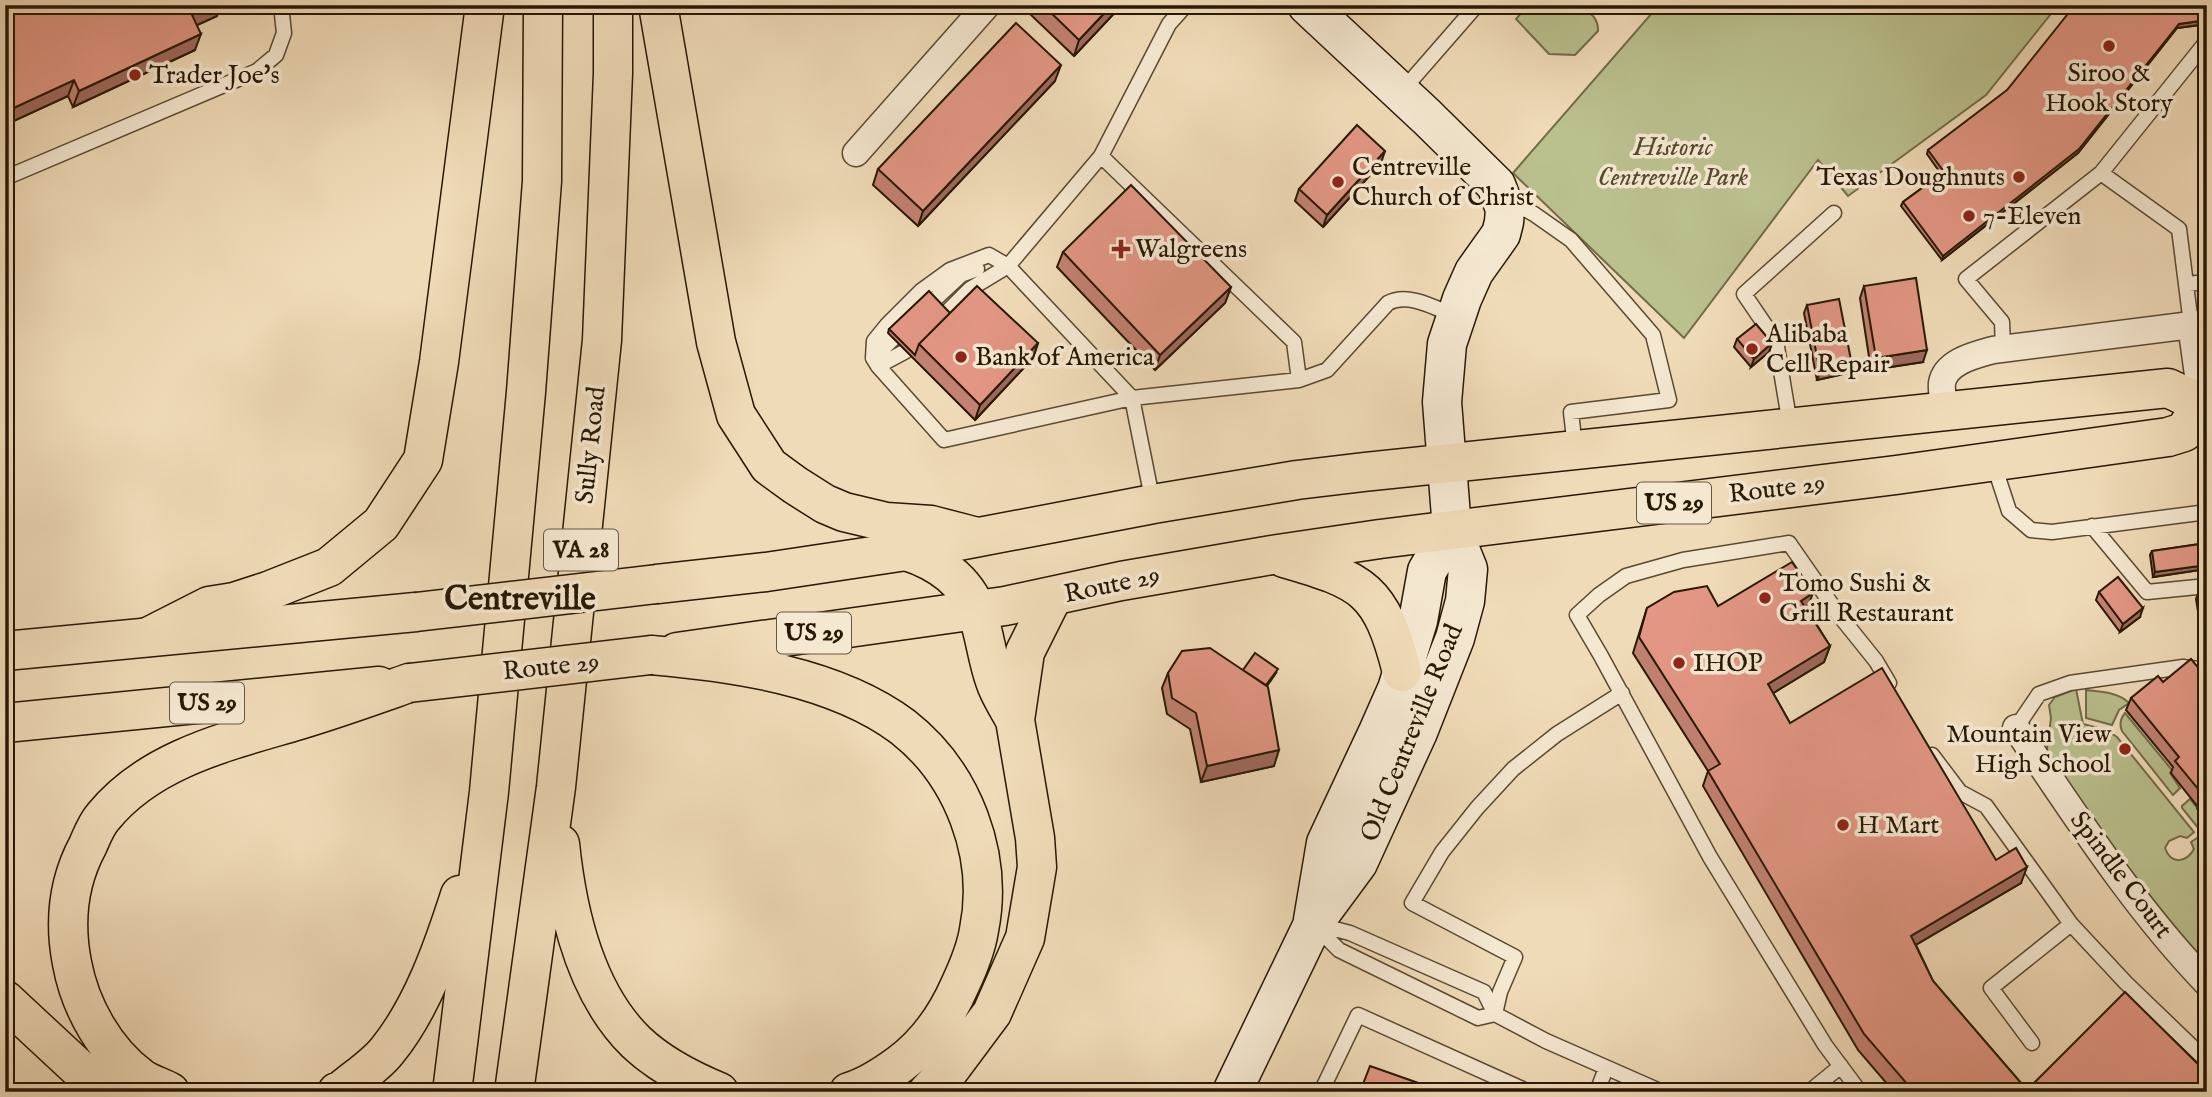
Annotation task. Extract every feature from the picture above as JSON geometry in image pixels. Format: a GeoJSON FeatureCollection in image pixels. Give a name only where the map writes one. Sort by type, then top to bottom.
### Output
{"type":"FeatureCollection","features":[{"type":"Feature","properties":{"kind":"main road"},"geometry":{"type":"LineString","coordinates":[[148,636],[209,606],[234,602],[268,591],[329,567],[381,524],[424,460],[485,5]]}},
{"type":"Feature","properties":{"kind":"main road","name":"VA 28"},"geometry":{"type":"LineString","coordinates":[[452,1092],[489,792],[525,404],[542,181],[543,5]]}},
{"type":"Feature","properties":{"kind":"main road","name":"Sully Road"},"geometry":{"type":"LineString","coordinates":[[514,1092],[556,787],[602,340],[613,73],[613,5]]}},
{"type":"Feature","properties":{"kind":"main road"},"geometry":{"type":"LineString","coordinates":[[658,5],[716,342],[736,415],[769,466],[825,504],[844,512],[886,522],[931,524],[977,537]]}},
{"type":"Feature","properties":{"kind":"main road","name":"US 29"},"geometry":{"type":"LineString","coordinates":[[5,651],[416,612],[766,572],[906,551],[1153,504],[1297,480],[1446,463],[2168,388],[2204,404]]}},
{"type":"Feature","properties":{"kind":"main road","name":"Route 29"},"geometry":{"type":"LineString","coordinates":[[5,723],[651,656],[977,610],[1052,598],[1121,581],[1272,555],[1452,529],[1993,461],[2177,434],[2189,426],[2204,404]]}},
{"type":"Feature","properties":{"kind":"main road"},"geometry":{"type":"LineString","coordinates":[[906,551],[939,565],[956,579],[977,610],[995,683],[1015,720]]}},
{"type":"Feature","properties":{"kind":"main road"},"geometry":{"type":"LineString","coordinates":[[1272,555],[1352,581],[1375,600],[1392,634],[1402,672]]}},
{"type":"Feature","properties":{"kind":"main road"},"geometry":{"type":"LineString","coordinates":[[928,1092],[951,1068],[992,1013],[1025,938],[1037,867],[1035,838],[1015,720],[1025,652],[1052,598]]}},
{"type":"Feature","properties":{"kind":"main road"},"geometry":{"type":"LineString","coordinates":[[651,656],[691,659],[769,673],[831,690],[872,707],[902,727],[929,751],[946,772],[961,798],[980,860],[982,895],[979,930],[970,963],[940,1024],[918,1050],[888,1072],[849,1092]]}},
{"type":"Feature","properties":{"kind":"main road"},"geometry":{"type":"LineString","coordinates":[[170,1092],[142,1078],[110,1049],[76,985],[68,946],[68,900],[79,861],[102,818],[132,788],[182,759],[244,736],[330,711],[409,683]]}},
{"type":"Feature","properties":{"kind":"main road"},"geometry":{"type":"LineString","coordinates":[[556,787],[560,847],[569,898],[580,941],[594,979],[613,1016],[637,1043],[669,1067],[719,1092]]}},
{"type":"Feature","properties":{"kind":"main road"},"geometry":{"type":"LineString","coordinates":[[337,1092],[386,1052],[419,1002],[449,929],[489,792]]}},
{"type":"Feature","properties":{"kind":"main road"},"geometry":{"type":"LineString","coordinates":[[5,1000],[104,1092]]}},
{"type":"Feature","properties":{"kind":"street"},"geometry":{"type":"LineString","coordinates":[[856,153],[987,5]]}},
{"type":"Feature","properties":{"kind":"street"},"geometry":{"type":"LineString","coordinates":[[1307,5],[1496,185],[1501,196]]}},
{"type":"Feature","properties":{"kind":"street","name":"Old Centreville Road"},"geometry":{"type":"LineString","coordinates":[[1232,1092],[1312,923],[1358,863],[1418,732],[1455,638],[1465,601],[1468,569],[1452,529],[1442,402],[1447,345],[1474,272],[1501,234],[1505,209],[1501,196]]}},
{"type":"Feature","properties":{"kind":"street"},"geometry":{"type":"LineString","coordinates":[[1945,411],[1942,381],[1951,368],[1969,357],[2003,349],[2199,324],[2204,404]]}},
{"type":"Feature","properties":{"kind":"street","name":"Old Centreville Road"},"geometry":{"type":"LineString","coordinates":[[1312,923],[1326,843],[1378,732],[1402,672],[1418,621],[1427,571],[1452,529]]}},
{"type":"Feature","properties":{"kind":"street","name":"Spindle Court"},"geometry":{"type":"LineString","coordinates":[[2016,728],[2110,867],[2207,983]]}},
{"type":"Feature","properties":{"kind":"lane"},"geometry":{"type":"LineString","coordinates":[[5,178],[257,71],[276,55],[284,33],[281,5]]}},
{"type":"Feature","properties":{"kind":"lane"},"geometry":{"type":"LineString","coordinates":[[939,308],[975,273],[1008,266],[1101,156],[1168,24],[1186,5]]}},
{"type":"Feature","properties":{"kind":"lane"},"geometry":{"type":"LineString","coordinates":[[1401,93],[1477,5]]}},
{"type":"Feature","properties":{"kind":"lane"},"geometry":{"type":"LineString","coordinates":[[2003,349],[2002,322],[1966,279],[2101,173],[2207,41]]}},
{"type":"Feature","properties":{"kind":"lane"},"geometry":{"type":"LineString","coordinates":[[1101,156],[1294,342],[1299,380]]}},
{"type":"Feature","properties":{"kind":"lane"},"geometry":{"type":"LineString","coordinates":[[2101,173],[2179,229],[2186,284],[2199,324]]}},
{"type":"Feature","properties":{"kind":"lane"},"geometry":{"type":"LineString","coordinates":[[1501,196],[1534,214],[1571,240],[1653,335],[1670,400],[1571,412],[1576,450]]}},
{"type":"Feature","properties":{"kind":"lane"},"geometry":{"type":"LineString","coordinates":[[1790,426],[1776,341],[1744,294],[1834,212]]}},
{"type":"Feature","properties":{"kind":"lane"},"geometry":{"type":"LineString","coordinates":[[1153,504],[1132,398],[1008,266],[989,255],[950,270],[921,291],[874,341],[876,362],[944,440],[1132,398],[1299,380],[1327,370],[1388,303],[1395,299],[1406,298],[1457,316]]}},
{"type":"Feature","properties":{"kind":"lane"},"geometry":{"type":"LineString","coordinates":[[2186,284],[2207,282]]}},
{"type":"Feature","properties":{"kind":"lane"},"geometry":{"type":"LineString","coordinates":[[876,362],[899,345]]}},
{"type":"Feature","properties":{"kind":"lane"},"geometry":{"type":"LineString","coordinates":[[2204,404],[2207,443]]}},
{"type":"Feature","properties":{"kind":"lane"},"geometry":{"type":"LineString","coordinates":[[1993,461],[2009,511],[2031,530],[2052,532],[2207,512]]}},
{"type":"Feature","properties":{"kind":"lane"},"geometry":{"type":"LineString","coordinates":[[2092,526],[2147,592],[2207,586]]}},
{"type":"Feature","properties":{"kind":"lane"},"geometry":{"type":"LineString","coordinates":[[1860,1092],[1825,1045],[1710,857],[1577,615],[1626,576],[1683,560],[1788,543],[1839,615],[1876,661],[1896,694]]}},
{"type":"Feature","properties":{"kind":"lane"},"geometry":{"type":"LineString","coordinates":[[2016,728],[2039,694],[2070,683],[2183,667],[2207,670]]}},
{"type":"Feature","properties":{"kind":"lane"},"geometry":{"type":"LineString","coordinates":[[1494,1014],[1515,957],[1412,903],[1442,852],[1513,769],[1557,734],[1622,694]]}},
{"type":"Feature","properties":{"kind":"lane"},"geometry":{"type":"LineString","coordinates":[[1927,746],[1960,792],[1986,806],[2071,924],[2126,983],[2207,1061]]}},
{"type":"Feature","properties":{"kind":"lane"},"geometry":{"type":"LineString","coordinates":[[1312,923],[1339,950],[1478,1018],[1494,1014]]}},
{"type":"Feature","properties":{"kind":"lane"},"geometry":{"type":"LineString","coordinates":[[1312,923],[1350,933],[1484,992],[1494,1014],[1546,1041],[1662,1092]]}},
{"type":"Feature","properties":{"kind":"lane"},"geometry":{"type":"LineString","coordinates":[[2032,1043],[1991,988],[2071,924]]}},
{"type":"Feature","properties":{"kind":"lane"},"geometry":{"type":"LineString","coordinates":[[1321,1092],[1358,1015],[1529,1092]]}},
{"type":"Feature","properties":{"kind":"lane"},"geometry":{"type":"LineString","coordinates":[[1809,1092],[1841,1066]]}},
{"type":"Feature","properties":{"kind":"lane"},"geometry":{"type":"LineString","coordinates":[[1597,1092],[1606,1068]]}},
{"type":"Feature","properties":{"kind":"green space"},"geometry":{"type":"Polygon","coordinates":[[[1528,5],[1561,5],[1583,9],[1596,21],[1598,31],[1575,55],[1549,54],[1516,19],[1528,5]]]}},
{"type":"Feature","properties":{"kind":"green space","name":"Historic Centreville Park"},"geometry":{"type":"Polygon","coordinates":[[[1659,5],[2058,5],[1986,95],[1848,196],[1818,160],[1684,338],[1513,173],[1659,5]]]}},
{"type":"Feature","properties":{"kind":"green space"},"geometry":{"type":"Polygon","coordinates":[[[2076,689],[2083,724],[2106,730],[2117,737],[2194,832],[2187,838],[2180,836],[2169,841],[2165,848],[2171,857],[2179,860],[2187,857],[2194,849],[2191,842],[2200,836],[2207,844],[2207,968],[2141,888],[2046,755],[2051,718],[2049,705],[2055,697],[2076,689]]]}},
{"type":"Feature","properties":{"kind":"green space"},"geometry":{"type":"Polygon","coordinates":[[[2086,690],[2115,695],[2129,703],[2119,710],[2112,725],[2086,718],[2086,690]]]}},
{"type":"Feature","properties":{"kind":"green space"},"geometry":{"type":"Polygon","coordinates":[[[2125,713],[2172,770],[2170,773],[2180,788],[2173,795],[2122,731],[2120,722],[2125,713]]]}},
{"type":"Feature","properties":{"kind":"green space"},"geometry":{"type":"Polygon","coordinates":[[[2190,799],[2198,809],[2203,808],[2207,813],[2207,839],[2182,808],[2190,799]]]}},
{"type":"Feature","properties":{"kind":"building"},"geometry":{"type":"Polygon","coordinates":[[[5,5],[212,5],[192,15],[201,34],[79,91],[74,80],[5,112],[5,5]]]}},
{"type":"Feature","properties":{"kind":"building"},"geometry":{"type":"Polygon","coordinates":[[[1043,5],[1112,5],[1079,40],[1043,5]]]}},
{"type":"Feature","properties":{"kind":"building"},"geometry":{"type":"Polygon","coordinates":[[[2075,5],[2207,5],[2207,20],[2179,24],[2079,149],[1943,256],[1903,202],[1944,172],[1928,150],[2007,90],[2075,5]]]}},
{"type":"Feature","properties":{"kind":"building"},"geometry":{"type":"Polygon","coordinates":[[[1016,23],[1061,65],[923,211],[878,169],[1016,23]]]}},
{"type":"Feature","properties":{"kind":"building","name":"Centreville Church of Christ"},"geometry":{"type":"Polygon","coordinates":[[[1357,125],[1385,151],[1327,215],[1299,189],[1357,125]]]}},
{"type":"Feature","properties":{"kind":"building","name":"Walgreens"},"geometry":{"type":"Polygon","coordinates":[[[1131,185],[1231,287],[1160,355],[1063,252],[1131,185]]]}},
{"type":"Feature","properties":{"kind":"building"},"geometry":{"type":"Polygon","coordinates":[[[1916,278],[1927,350],[1876,358],[1864,286],[1916,278]]]}},
{"type":"Feature","properties":{"kind":"building"},"geometry":{"type":"Polygon","coordinates":[[[977,286],[1038,343],[980,405],[919,344],[977,286]]]}},
{"type":"Feature","properties":{"kind":"building"},"geometry":{"type":"Polygon","coordinates":[[[929,291],[950,313],[919,344],[915,355],[889,329],[929,291]]]}},
{"type":"Feature","properties":{"kind":"building"},"geometry":{"type":"Polygon","coordinates":[[[1839,299],[1852,365],[1820,372],[1807,305],[1839,299]]]}},
{"type":"Feature","properties":{"kind":"building"},"geometry":{"type":"Polygon","coordinates":[[[1756,324],[1772,343],[1754,359],[1737,339],[1756,324]]]}},
{"type":"Feature","properties":{"kind":"building"},"geometry":{"type":"Polygon","coordinates":[[[2207,543],[2207,565],[2155,572],[2152,551],[2207,543]]]}},
{"type":"Feature","properties":{"kind":"building"},"geometry":{"type":"Polygon","coordinates":[[[1792,562],[1813,593],[1801,601],[1830,646],[1768,684],[1790,723],[1882,668],[1996,860],[2016,848],[2027,867],[1911,936],[1933,981],[2027,1090],[2125,992],[2207,1073],[2207,1092],[1914,1092],[1864,1034],[1708,771],[1720,764],[1639,637],[1647,608],[1674,592],[1707,586],[1718,606],[1792,562]]]}},
{"type":"Feature","properties":{"kind":"building"},"geometry":{"type":"Polygon","coordinates":[[[2118,577],[2143,608],[2123,624],[2099,592],[2118,577]]]}},
{"type":"Feature","properties":{"kind":"building"},"geometry":{"type":"Polygon","coordinates":[[[2207,590],[2207,621],[2204,622],[2199,591],[2207,590]]]}},
{"type":"Feature","properties":{"kind":"building"},"geometry":{"type":"Polygon","coordinates":[[[1210,648],[1268,687],[1279,750],[1207,766],[1196,713],[1172,698],[1168,673],[1182,651],[1210,648]]]}},
{"type":"Feature","properties":{"kind":"building"},"geometry":{"type":"Polygon","coordinates":[[[1255,653],[1278,669],[1266,685],[1243,670],[1255,653]]]}},
{"type":"Feature","properties":{"kind":"building"},"geometry":{"type":"Polygon","coordinates":[[[2191,659],[2207,678],[2207,792],[2203,795],[2175,761],[2179,757],[2131,698],[2158,676],[2163,682],[2191,659]]]}},
{"type":"Feature","properties":{"kind":"building"},"geometry":{"type":"Polygon","coordinates":[[[1370,1066],[1444,1092],[1360,1092],[1370,1066]]]}},
{"type":"Feature","properties":{"kind":"place","name":"Siroo & Hook Story"},"geometry":{"type":"Point","coordinates":[2109,46]}},
{"type":"Feature","properties":{"kind":"place","name":"Trader Joe's"},"geometry":{"type":"Point","coordinates":[135,75]}},
{"type":"Feature","properties":{"kind":"place","name":"Texas Doughnuts"},"geometry":{"type":"Point","coordinates":[2019,177]}},
{"type":"Feature","properties":{"kind":"place","name":"Centreville Church of Christ"},"geometry":{"type":"Point","coordinates":[1338,182]}},
{"type":"Feature","properties":{"kind":"place","name":"7-Eleven"},"geometry":{"type":"Point","coordinates":[1969,216]}},
{"type":"Feature","properties":{"kind":"place","name":"Walgreens"},"geometry":{"type":"Point","coordinates":[1121,249]}},
{"type":"Feature","properties":{"kind":"place","name":"Alibaba Cell Repair"},"geometry":{"type":"Point","coordinates":[1752,349]}},
{"type":"Feature","properties":{"kind":"place","name":"Bank of America"},"geometry":{"type":"Point","coordinates":[961,357]}},
{"type":"Feature","properties":{"kind":"place","name":"Tomo Sushi & Grill Restaurant"},"geometry":{"type":"Point","coordinates":[1765,598]}},
{"type":"Feature","properties":{"kind":"place","name":"IHOP"},"geometry":{"type":"Point","coordinates":[1679,663]}},
{"type":"Feature","properties":{"kind":"place","name":"Mountain View High School"},"geometry":{"type":"Point","coordinates":[2125,749]}},
{"type":"Feature","properties":{"kind":"place","name":"H Mart"},"geometry":{"type":"Point","coordinates":[1843,825]}},
{"type":"Feature","properties":{"kind":"district","name":"Centreville"},"geometry":{"type":"Point","coordinates":[520,600]}}]}
